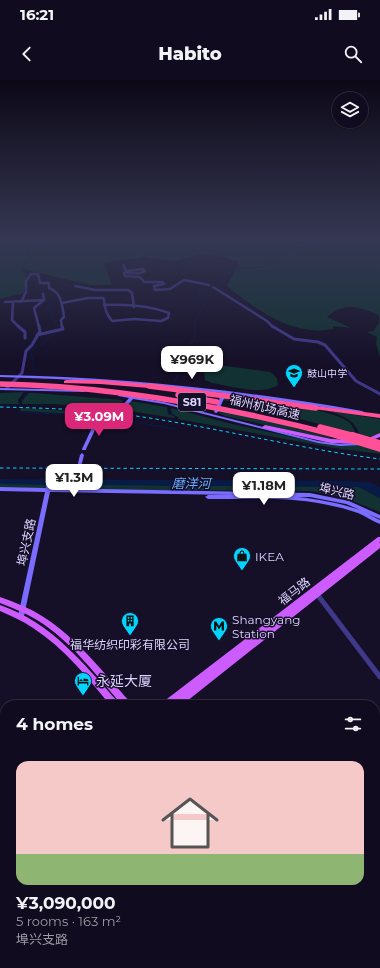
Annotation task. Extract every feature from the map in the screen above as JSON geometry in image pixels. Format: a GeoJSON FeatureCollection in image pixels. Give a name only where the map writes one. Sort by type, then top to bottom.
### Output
{"type":"FeatureCollection","features":[{"type":"Feature","properties":{"kind":"highway","name":"福州机场高速"},"geometry":{"type":"LineString","coordinates":[[0,383],[66,382],[139,388],[252,410],[380,442]]}},
{"type":"Feature","properties":{"kind":"highway"},"geometry":{"type":"LineString","coordinates":[[66,382],[100,382],[149,386],[380,416]]}},
{"type":"Feature","properties":{"kind":"highway","name":"福州机场高速"},"geometry":{"type":"LineString","coordinates":[[0,383],[74,387],[158,396],[246,413],[380,449]]}},
{"type":"Feature","properties":{"kind":"main road"},"geometry":{"type":"LineString","coordinates":[[0,376],[106,380],[225,392],[299,401],[380,416]]}},
{"type":"Feature","properties":{"kind":"main road"},"geometry":{"type":"LineString","coordinates":[[0,389],[82,391],[132,397],[340,442],[359,442],[380,435]]}},
{"type":"Feature","properties":{"kind":"main road"},"geometry":{"type":"LineString","coordinates":[[215,415],[225,392]]}},
{"type":"Feature","properties":{"kind":"main road","name":"埠兴支路"},"geometry":{"type":"LineString","coordinates":[[22,612],[49,478],[53,476],[70,475],[78,470],[83,452],[101,412],[121,409],[132,397]]}},
{"type":"Feature","properties":{"kind":"main road"},"geometry":{"type":"LineString","coordinates":[[265,427],[318,442],[340,445],[380,442]]}},
{"type":"Feature","properties":{"kind":"main road","name":"埠兴路"},"geometry":{"type":"LineString","coordinates":[[0,489],[48,487],[148,494],[310,499],[344,506],[370,516],[380,522]]}},
{"type":"Feature","properties":{"kind":"main road","name":"埠兴路"},"geometry":{"type":"LineString","coordinates":[[148,494],[310,495],[347,502],[380,517]]}},
{"type":"Feature","properties":{"kind":"main road","name":"福马路"},"geometry":{"type":"LineString","coordinates":[[172,700],[380,539]]}},
{"type":"Feature","properties":{"kind":"main road","name":"福马路"},"geometry":{"type":"LineString","coordinates":[[182,700],[380,545]]}},
{"type":"Feature","properties":{"kind":"main road"},"geometry":{"type":"LineString","coordinates":[[0,600],[22,612],[47,622],[63,634],[123,700]]}},
{"type":"Feature","properties":{"kind":"main road"},"geometry":{"type":"LineString","coordinates":[[0,608],[22,612],[65,648],[111,700]]}},
{"type":"Feature","properties":{"kind":"street"},"geometry":{"type":"LineString","coordinates":[[21,302],[26,292],[26,280]]}},
{"type":"Feature","properties":{"kind":"street"},"geometry":{"type":"LineString","coordinates":[[37,336],[63,329],[61,320],[64,317],[59,294],[54,289],[50,288],[48,283],[40,283],[39,280]]}},
{"type":"Feature","properties":{"kind":"street"},"geometry":{"type":"LineString","coordinates":[[143,280],[144,282],[162,282],[164,284],[154,286],[155,290],[170,289],[183,280]]}},
{"type":"Feature","properties":{"kind":"street"},"geometry":{"type":"LineString","coordinates":[[186,280],[213,287],[267,321],[277,330],[294,339],[318,342],[325,345],[356,381],[380,394]]}},
{"type":"Feature","properties":{"kind":"street"},"geometry":{"type":"LineString","coordinates":[[75,286],[95,290],[128,290],[132,293],[134,307]]}},
{"type":"Feature","properties":{"kind":"street"},"geometry":{"type":"LineString","coordinates":[[43,294],[44,300]]}},
{"type":"Feature","properties":{"kind":"street"},"geometry":{"type":"LineString","coordinates":[[62,303],[96,297],[104,299],[104,305],[107,316],[112,321],[134,319],[162,320],[168,318],[169,313],[160,309],[104,305]]}},
{"type":"Feature","properties":{"kind":"street"},"geometry":{"type":"LineString","coordinates":[[5,302],[44,300]]}},
{"type":"Feature","properties":{"kind":"street"},"geometry":{"type":"LineString","coordinates":[[6,389],[22,373],[26,351],[32,345],[40,331],[34,308],[44,300]]}},
{"type":"Feature","properties":{"kind":"street"},"geometry":{"type":"LineString","coordinates":[[13,302],[12,320],[25,332],[25,338]]}},
{"type":"Feature","properties":{"kind":"street"},"geometry":{"type":"LineString","coordinates":[[317,594],[380,677]]}},
{"type":"Feature","properties":{"kind":"green space"},"geometry":{"type":"Polygon","coordinates":[[[0,280],[25,280],[24,293],[0,299],[0,280]]]}},
{"type":"Feature","properties":{"kind":"green space"},"geometry":{"type":"Polygon","coordinates":[[[70,280],[110,280],[112,285],[89,285],[70,280]]]}},
{"type":"Feature","properties":{"kind":"green space"},"geometry":{"type":"Polygon","coordinates":[[[230,280],[380,280],[380,357],[376,344],[377,337],[367,332],[373,331],[379,323],[379,315],[359,308],[346,307],[333,312],[327,317],[351,328],[333,326],[333,329],[304,329],[276,320],[250,304],[227,286],[230,280]]]}},
{"type":"Feature","properties":{"kind":"green space"},"geometry":{"type":"Polygon","coordinates":[[[218,365],[270,372],[276,377],[278,385],[263,390],[255,390],[212,383],[205,380],[204,372],[207,369],[218,365]]]}},
{"type":"Feature","properties":{"kind":"green space"},"geometry":{"type":"Polygon","coordinates":[[[24,392],[18,400],[19,404],[0,404],[0,393],[24,392]]]}},
{"type":"Feature","properties":{"kind":"green space"},"geometry":{"type":"Polygon","coordinates":[[[29,393],[123,400],[119,406],[100,406],[99,408],[54,404],[22,404],[22,400],[29,393]]]}},
{"type":"Feature","properties":{"kind":"green space"},"geometry":{"type":"Polygon","coordinates":[[[224,396],[309,408],[340,417],[350,423],[356,434],[352,438],[334,440],[225,416],[219,413],[220,408],[337,439],[344,431],[283,414],[223,400],[224,396]]]}},
{"type":"Feature","properties":{"kind":"green space"},"geometry":{"type":"Polygon","coordinates":[[[130,401],[167,407],[168,414],[174,416],[174,418],[123,410],[130,401]]]}},
{"type":"Feature","properties":{"kind":"green space"},"geometry":{"type":"Polygon","coordinates":[[[21,408],[98,413],[97,415],[20,411],[21,408]]]}},
{"type":"Feature","properties":{"kind":"green space"},"geometry":{"type":"Polygon","coordinates":[[[171,408],[228,423],[319,443],[359,445],[380,450],[380,454],[334,448],[178,419],[178,417],[172,414],[171,408]]]}},
{"type":"Feature","properties":{"kind":"green space"},"geometry":{"type":"Polygon","coordinates":[[[317,409],[380,419],[380,434],[360,439],[359,432],[350,421],[338,414],[317,409]]]}},
{"type":"Feature","properties":{"kind":"green space"},"geometry":{"type":"Polygon","coordinates":[[[0,484],[359,487],[380,498],[380,512],[342,497],[311,491],[0,489],[0,484]]]}},
{"type":"Feature","properties":{"kind":"water","name":"磨洋河"},"geometry":{"type":"Polygon","coordinates":[[[0,479],[369,482],[380,487],[380,498],[359,487],[0,484],[0,479]]]}},
{"type":"Feature","properties":{"kind":"waterway"},"geometry":{"type":"LineString","coordinates":[[35,280],[47,298],[52,317],[59,328]]}},
{"type":"Feature","properties":{"kind":"waterway"},"geometry":{"type":"LineString","coordinates":[[216,287],[223,280]]}},
{"type":"Feature","properties":{"kind":"waterway"},"geometry":{"type":"LineString","coordinates":[[175,382],[184,354],[195,337],[194,327],[196,320],[205,305],[199,298],[200,292],[213,288]]}},
{"type":"Feature","properties":{"kind":"waterway"},"geometry":{"type":"LineString","coordinates":[[34,373],[34,364],[30,351],[42,344],[58,331]]}},
{"type":"Feature","properties":{"kind":"waterway"},"geometry":{"type":"LineString","coordinates":[[19,406],[27,393]]}},
{"type":"Feature","properties":{"kind":"waterway"},"geometry":{"type":"LineString","coordinates":[[19,409],[18,412],[98,416]]}},
{"type":"Feature","properties":{"kind":"waterway"},"geometry":{"type":"LineString","coordinates":[[170,409],[171,414],[177,417]]}},
{"type":"Feature","properties":{"kind":"waterway"},"geometry":{"type":"LineString","coordinates":[[101,416],[175,429]]}},
{"type":"Feature","properties":{"kind":"railway"},"geometry":{"type":"LineString","coordinates":[[0,407],[45,408],[121,414],[186,424],[315,449],[380,459]]}},
{"type":"Feature","properties":{"kind":"railway"},"geometry":{"type":"LineString","coordinates":[[0,468],[380,469]]}},
{"type":"Feature","properties":{"kind":"place","name":"鼓山中学"},"geometry":{"type":"Point","coordinates":[294,388]}},
{"type":"Feature","properties":{"kind":"place","name":"IKEA"},"geometry":{"type":"Point","coordinates":[242,571]}},
{"type":"Feature","properties":{"kind":"place","name":"福华纺织印彩有限公司"},"geometry":{"type":"Point","coordinates":[130,636]}},
{"type":"Feature","properties":{"kind":"place","name":"Shangyang Station"},"geometry":{"type":"Point","coordinates":[219,641]}},
{"type":"Feature","properties":{"kind":"place","name":"永延大厦"},"geometry":{"type":"Point","coordinates":[83,696]}}]}
